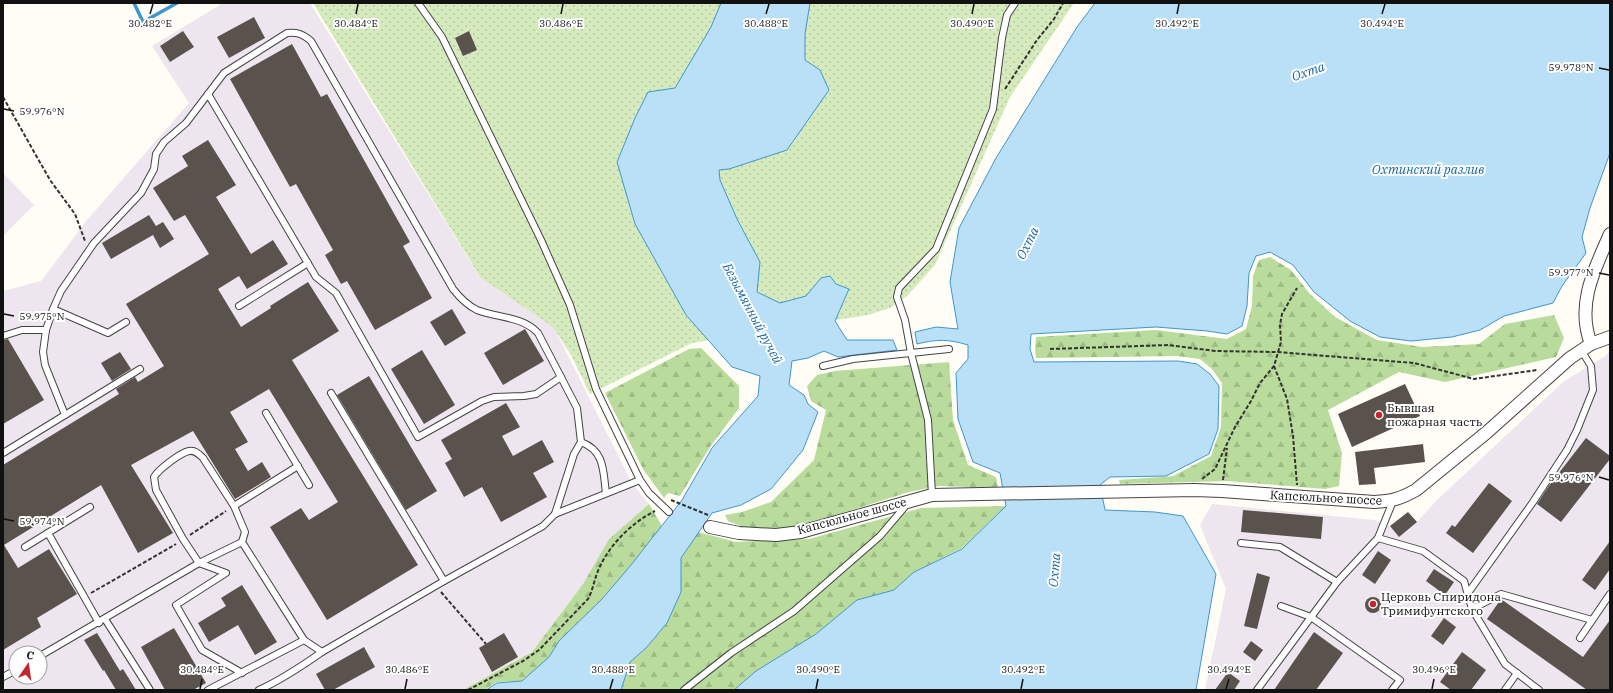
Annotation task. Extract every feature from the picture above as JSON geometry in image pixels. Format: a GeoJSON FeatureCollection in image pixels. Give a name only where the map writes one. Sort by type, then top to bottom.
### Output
{"type":"FeatureCollection","features":[{"type":"Feature","properties":{"kind":"street"},"geometry":{"type":"LineString","coordinates":[[1586,347],[1585,317],[1588,289],[1610,234]]}},
{"type":"Feature","properties":{"kind":"street","name":"Капсюльное шоссе"},"geometry":{"type":"LineString","coordinates":[[710,522],[739,533],[776,535],[801,532],[932,495],[1194,490],[1374,502],[1392,501],[1404,497],[1426,477],[1486,433],[1558,367],[1586,347],[1610,337]]}},
{"type":"Feature","properties":{"kind":"lane"},"geometry":{"type":"LineString","coordinates":[[418,3],[442,37],[541,240],[570,305],[596,389],[640,480],[649,493],[669,512]]}},
{"type":"Feature","properties":{"kind":"lane"},"geometry":{"type":"LineString","coordinates":[[932,495],[928,420],[911,352],[905,320],[897,297],[899,288],[936,249],[993,109],[1002,38],[1007,15],[1015,3]]}},
{"type":"Feature","properties":{"kind":"lane"},"geometry":{"type":"LineString","coordinates":[[65,415],[45,365],[43,352],[46,330],[61,291],[94,243],[141,193],[154,169],[156,154],[164,142],[186,123],[224,73],[287,34],[296,32],[304,35],[312,41],[453,289],[463,301],[477,310],[518,320],[531,325],[538,333],[577,408],[581,442],[571,461],[555,514]]}},
{"type":"Feature","properties":{"kind":"lane"},"geometry":{"type":"LineString","coordinates":[[208,94],[316,277],[336,293],[418,437],[482,401],[494,397],[536,394],[561,377]]}},
{"type":"Feature","properties":{"kind":"lane"},"geometry":{"type":"LineString","coordinates":[[239,306],[308,263]]}},
{"type":"Feature","properties":{"kind":"lane"},"geometry":{"type":"LineString","coordinates":[[53,309],[108,333],[126,322]]}},
{"type":"Feature","properties":{"kind":"lane"},"geometry":{"type":"LineString","coordinates":[[3,336],[22,330],[46,330]]}},
{"type":"Feature","properties":{"kind":"lane"},"geometry":{"type":"LineString","coordinates":[[1468,593],[1533,502],[1578,430],[1593,390],[1591,366],[1586,347]]}},
{"type":"Feature","properties":{"kind":"lane"},"geometry":{"type":"LineString","coordinates":[[822,366],[853,359],[949,349]]}},
{"type":"Feature","properties":{"kind":"lane"},"geometry":{"type":"LineString","coordinates":[[3,453],[140,369]]}},
{"type":"Feature","properties":{"kind":"lane"},"geometry":{"type":"LineString","coordinates":[[330,393],[444,581]]}},
{"type":"Feature","properties":{"kind":"lane"},"geometry":{"type":"LineString","coordinates":[[266,413],[309,485]]}},
{"type":"Feature","properties":{"kind":"lane"},"geometry":{"type":"LineString","coordinates":[[581,442],[591,446],[597,453],[602,464],[606,493]]}},
{"type":"Feature","properties":{"kind":"lane"},"geometry":{"type":"LineString","coordinates":[[48,652],[99,623],[198,563],[242,542],[245,532],[234,506],[203,458],[194,451],[185,453],[160,468],[154,477],[156,490],[198,563],[226,574],[176,605],[202,650],[242,673]]}},
{"type":"Feature","properties":{"kind":"lane"},"geometry":{"type":"LineString","coordinates":[[234,506],[298,466]]}},
{"type":"Feature","properties":{"kind":"lane"},"geometry":{"type":"LineString","coordinates":[[259,690],[275,683],[303,666],[322,652],[444,581],[543,526],[555,514],[640,480]]}},
{"type":"Feature","properties":{"kind":"lane"},"geometry":{"type":"LineString","coordinates":[[684,690],[731,653],[794,611],[880,536],[910,500]]}},
{"type":"Feature","properties":{"kind":"lane"},"geometry":{"type":"LineString","coordinates":[[1257,690],[1337,582],[1378,538],[1392,501]]}},
{"type":"Feature","properties":{"kind":"lane"},"geometry":{"type":"LineString","coordinates":[[25,547],[90,507]]}},
{"type":"Feature","properties":{"kind":"lane"},"geometry":{"type":"LineString","coordinates":[[48,533],[99,623]]}},
{"type":"Feature","properties":{"kind":"lane"},"geometry":{"type":"LineString","coordinates":[[1378,538],[1423,551],[1464,582],[1472,609],[1505,664],[1539,690]]}},
{"type":"Feature","properties":{"kind":"lane"},"geometry":{"type":"LineString","coordinates":[[242,542],[304,640],[322,652]]}},
{"type":"Feature","properties":{"kind":"lane"},"geometry":{"type":"LineString","coordinates":[[1241,543],[1280,547],[1337,582]]}},
{"type":"Feature","properties":{"kind":"lane"},"geometry":{"type":"LineString","coordinates":[[1472,609],[1501,594],[1592,620]]}},
{"type":"Feature","properties":{"kind":"lane"},"geometry":{"type":"LineString","coordinates":[[1580,638],[1610,594]]}},
{"type":"Feature","properties":{"kind":"lane"},"geometry":{"type":"LineString","coordinates":[[1281,606],[1311,617],[1400,680],[1392,690]]}},
{"type":"Feature","properties":{"kind":"lane"},"geometry":{"type":"LineString","coordinates":[[105,619],[150,690]]}},
{"type":"Feature","properties":{"kind":"lane"},"geometry":{"type":"LineString","coordinates":[[208,690],[304,640]]}},
{"type":"Feature","properties":{"kind":"lane"},"geometry":{"type":"LineString","coordinates":[[1505,690],[1516,673]]}},
{"type":"Feature","properties":{"kind":"path"},"geometry":{"type":"LineString","coordinates":[[1004,92],[1010,79],[1060,10],[1063,3]]}},
{"type":"Feature","properties":{"kind":"path"},"geometry":{"type":"LineString","coordinates":[[3,97],[50,180],[75,214],[89,250]]}},
{"type":"Feature","properties":{"kind":"path"},"geometry":{"type":"LineString","coordinates":[[1194,490],[1202,478],[1215,469],[1235,427],[1260,383],[1274,366],[1281,342],[1280,325],[1282,314],[1297,288]]}},
{"type":"Feature","properties":{"kind":"path"},"geometry":{"type":"LineString","coordinates":[[1050,349],[1169,345],[1215,351],[1277,352],[1414,363],[1474,379],[1558,367]]}},
{"type":"Feature","properties":{"kind":"path"},"geometry":{"type":"LineString","coordinates":[[1274,366],[1287,399],[1293,436],[1298,496]]}},
{"type":"Feature","properties":{"kind":"path"},"geometry":{"type":"LineString","coordinates":[[1222,491],[1227,446]]}},
{"type":"Feature","properties":{"kind":"path"},"geometry":{"type":"LineString","coordinates":[[669,500],[676,502],[710,522]]}},
{"type":"Feature","properties":{"kind":"path"},"geometry":{"type":"LineString","coordinates":[[84,597],[183,539],[234,506]]}},
{"type":"Feature","properties":{"kind":"path"},"geometry":{"type":"LineString","coordinates":[[468,690],[524,661],[539,650],[588,599],[593,591],[598,571],[604,558],[614,543],[647,515],[663,507]]}},
{"type":"Feature","properties":{"kind":"path"},"geometry":{"type":"LineString","coordinates":[[436,586],[486,644]]}},
{"type":"Feature","properties":{"kind":"shaded area"},"geometry":{"type":"Polygon","coordinates":[[[223,3],[310,3],[479,276],[553,326],[632,483],[649,504],[609,539],[583,584],[532,652],[463,690],[3,690],[3,291],[41,281],[87,220],[189,103],[152,46],[223,3]]]}},
{"type":"Feature","properties":{"kind":"shaded area"},"geometry":{"type":"Polygon","coordinates":[[[3,173],[34,205],[3,236],[3,173]]]}},
{"type":"Feature","properties":{"kind":"shaded area"},"geometry":{"type":"Polygon","coordinates":[[[1610,351],[1610,690],[1205,690],[1226,589],[1200,525],[1212,504],[1374,520],[1390,526],[1408,512],[1417,522],[1437,500],[1563,382],[1605,356],[1610,351]]]}},
{"type":"Feature","properties":{"kind":"green space"},"geometry":{"type":"Polygon","coordinates":[[[313,3],[1074,3],[1010,97],[935,265],[907,296],[890,308],[868,315],[692,343],[590,394],[571,355],[553,327],[480,277],[313,3]]]}},
{"type":"Feature","properties":{"kind":"green space"},"geometry":{"type":"Polygon","coordinates":[[[1270,257],[1291,270],[1310,294],[1335,317],[1377,340],[1422,347],[1479,344],[1505,324],[1554,315],[1564,338],[1556,357],[1445,382],[1399,372],[1328,410],[1342,453],[1339,486],[1325,489],[1227,481],[1120,484],[1119,480],[1173,476],[1211,456],[1221,427],[1222,383],[1212,369],[1200,359],[1177,356],[1036,358],[1036,337],[1156,330],[1227,339],[1246,329],[1252,306],[1253,276],[1259,260],[1270,257]]]}},
{"type":"Feature","properties":{"kind":"green space"},"geometry":{"type":"Polygon","coordinates":[[[701,348],[739,386],[739,408],[710,447],[680,496],[668,493],[664,498],[643,469],[605,393],[689,349],[701,348]]]}},
{"type":"Feature","properties":{"kind":"green space"},"geometry":{"type":"Polygon","coordinates":[[[949,362],[953,420],[968,465],[996,477],[998,488],[939,486],[909,492],[814,522],[782,529],[743,527],[728,521],[725,515],[742,512],[771,502],[814,460],[826,410],[811,401],[807,386],[817,375],[835,371],[949,362]]]}},
{"type":"Feature","properties":{"kind":"green space"},"geometry":{"type":"Polygon","coordinates":[[[649,504],[662,526],[603,598],[559,641],[549,657],[521,681],[497,682],[484,690],[463,690],[532,652],[583,584],[609,539],[649,504]]]}},
{"type":"Feature","properties":{"kind":"green space"},"geometry":{"type":"Polygon","coordinates":[[[1006,506],[962,548],[914,572],[894,590],[857,600],[816,634],[756,671],[734,690],[621,690],[630,662],[646,648],[667,623],[681,592],[681,558],[698,532],[736,542],[809,539],[921,508],[1006,506]]]}},
{"type":"Feature","properties":{"kind":"water","name":"Безымянный ручей"},"geometry":{"type":"Polygon","coordinates":[[[721,3],[810,3],[805,34],[805,60],[820,70],[829,90],[787,150],[729,169],[719,170],[720,180],[737,219],[760,262],[757,292],[780,303],[806,296],[821,278],[830,276],[836,284],[849,289],[835,321],[847,340],[893,340],[897,350],[838,357],[824,351],[808,358],[792,361],[789,385],[804,395],[808,404],[818,412],[803,450],[771,489],[741,505],[712,513],[681,558],[681,592],[667,623],[646,648],[630,662],[621,690],[486,690],[497,683],[522,681],[549,657],[559,641],[603,598],[631,565],[682,500],[712,448],[758,396],[760,376],[732,367],[686,315],[635,224],[617,162],[635,118],[648,92],[675,88],[711,27],[721,3]]]}},
{"type":"Feature","properties":{"kind":"water","name":"Охтинский разлив"},"geometry":{"type":"Polygon","coordinates":[[[1095,3],[1610,3],[1610,153],[1590,208],[1582,237],[1586,253],[1562,286],[1553,303],[1504,316],[1480,330],[1452,337],[1411,341],[1380,337],[1350,321],[1314,292],[1293,265],[1270,252],[1256,256],[1249,273],[1247,306],[1242,326],[1227,334],[1156,327],[1031,334],[1030,349],[1034,362],[1178,361],[1197,364],[1210,374],[1219,386],[1218,429],[1209,454],[1166,476],[1110,477],[1100,485],[1105,510],[1155,512],[1183,516],[1216,574],[1196,690],[734,690],[756,671],[816,634],[857,600],[894,590],[914,572],[962,549],[1006,506],[1000,473],[973,462],[958,419],[956,373],[968,359],[968,345],[942,340],[917,344],[915,332],[936,327],[958,329],[950,282],[959,228],[996,158],[1077,27],[1095,3]]]}},
{"type":"Feature","properties":{"kind":"building"},"geometry":{"type":"Polygon","coordinates":[[[254,17],[265,38],[229,58],[217,37],[254,17]]]}},
{"type":"Feature","properties":{"kind":"building"},"geometry":{"type":"Polygon","coordinates":[[[183,31],[194,47],[170,62],[160,46],[183,31]]]}},
{"type":"Feature","properties":{"kind":"building"},"geometry":{"type":"Polygon","coordinates":[[[469,31],[477,50],[463,56],[455,38],[469,31]]]}},
{"type":"Feature","properties":{"kind":"building"},"geometry":{"type":"Polygon","coordinates":[[[292,44],[321,97],[327,94],[410,242],[403,246],[432,298],[375,330],[347,281],[341,284],[325,255],[333,250],[296,184],[290,187],[230,79],[292,44]]]}},
{"type":"Feature","properties":{"kind":"building"},"geometry":{"type":"Polygon","coordinates":[[[208,140],[236,185],[216,197],[251,254],[273,240],[288,264],[247,289],[239,276],[218,289],[241,327],[271,308],[270,306],[308,282],[339,331],[292,360],[418,565],[327,620],[270,527],[301,508],[309,520],[338,502],[269,389],[230,412],[248,442],[235,449],[248,471],[262,462],[271,477],[235,499],[193,431],[131,465],[173,533],[138,553],[101,485],[4,545],[18,568],[49,549],[77,594],[37,618],[41,627],[11,645],[8,645],[8,647],[3,650],[3,465],[119,394],[116,389],[135,377],[138,382],[164,366],[126,304],[209,254],[185,215],[174,221],[153,188],[188,166],[182,156],[208,140]]]}},
{"type":"Feature","properties":{"kind":"building"},"geometry":{"type":"Polygon","coordinates":[[[149,215],[156,226],[163,222],[174,239],[160,248],[153,235],[111,259],[102,243],[149,215]]]}},
{"type":"Feature","properties":{"kind":"building"},"geometry":{"type":"Polygon","coordinates":[[[452,309],[466,333],[445,346],[430,322],[452,309]]]}},
{"type":"Feature","properties":{"kind":"building"},"geometry":{"type":"Polygon","coordinates":[[[525,329],[544,361],[503,385],[484,353],[525,329]]]}},
{"type":"Feature","properties":{"kind":"building"},"geometry":{"type":"Polygon","coordinates":[[[8,339],[44,400],[3,424],[3,340],[8,339]]]}},
{"type":"Feature","properties":{"kind":"building"},"geometry":{"type":"Polygon","coordinates":[[[422,350],[455,405],[424,424],[391,369],[422,350]]]}},
{"type":"Feature","properties":{"kind":"building"},"geometry":{"type":"Polygon","coordinates":[[[120,352],[131,369],[112,381],[101,363],[120,352]]]}},
{"type":"Feature","properties":{"kind":"building"},"geometry":{"type":"Polygon","coordinates":[[[369,376],[437,491],[406,510],[337,395],[369,376]]]}},
{"type":"Feature","properties":{"kind":"building","name":"Бывшая пожарная часть"},"geometry":{"type":"Polygon","coordinates":[[[1405,384],[1420,416],[1352,447],[1338,414],[1405,384]]]}},
{"type":"Feature","properties":{"kind":"building"},"geometry":{"type":"Polygon","coordinates":[[[506,403],[520,427],[502,436],[513,456],[542,440],[554,462],[533,473],[547,497],[501,522],[482,487],[464,497],[445,463],[452,459],[441,440],[506,403]]]}},
{"type":"Feature","properties":{"kind":"building"},"geometry":{"type":"Polygon","coordinates":[[[1586,438],[1610,456],[1610,459],[1561,522],[1537,504],[1548,487],[1586,438]]]}},
{"type":"Feature","properties":{"kind":"building"},"geometry":{"type":"Polygon","coordinates":[[[1423,444],[1425,462],[1374,468],[1376,484],[1359,485],[1355,452],[1423,444]]]}},
{"type":"Feature","properties":{"kind":"building"},"geometry":{"type":"Polygon","coordinates":[[[1489,483],[1512,501],[1473,553],[1446,533],[1452,525],[1455,527],[1489,483]]]}},
{"type":"Feature","properties":{"kind":"building"},"geometry":{"type":"Polygon","coordinates":[[[1243,510],[1323,517],[1321,539],[1241,532],[1243,510]]]}},
{"type":"Feature","properties":{"kind":"building"},"geometry":{"type":"Polygon","coordinates":[[[1408,512],[1417,522],[1399,537],[1390,526],[1408,512]]]}},
{"type":"Feature","properties":{"kind":"building"},"geometry":{"type":"Polygon","coordinates":[[[1610,541],[1610,569],[1595,590],[1582,580],[1610,541]]]}},
{"type":"Feature","properties":{"kind":"building"},"geometry":{"type":"Polygon","coordinates":[[[1378,551],[1391,560],[1375,584],[1362,575],[1378,551]]]}},
{"type":"Feature","properties":{"kind":"building"},"geometry":{"type":"Polygon","coordinates":[[[1434,569],[1454,582],[1445,595],[1426,581],[1434,569]]]}},
{"type":"Feature","properties":{"kind":"building"},"geometry":{"type":"Polygon","coordinates":[[[1257,573],[1270,577],[1257,629],[1244,626],[1257,573]]]}},
{"type":"Feature","properties":{"kind":"building"},"geometry":{"type":"Polygon","coordinates":[[[242,585],[277,642],[255,655],[238,625],[209,642],[198,623],[226,606],[221,598],[242,585]]]}},
{"type":"Feature","properties":{"kind":"building","name":"Церковь Спиридона Тримифунтского"},"geometry":{"type":"Polygon","coordinates":[[[1373,597],[1380,602],[1381,605],[1376,612],[1373,613],[1366,608],[1365,605],[1370,598],[1373,597]]]}},
{"type":"Feature","properties":{"kind":"building"},"geometry":{"type":"Polygon","coordinates":[[[1501,599],[1583,657],[1610,620],[1610,690],[1587,690],[1487,619],[1501,599]]]}},
{"type":"Feature","properties":{"kind":"building"},"geometry":{"type":"Polygon","coordinates":[[[1444,618],[1456,627],[1443,645],[1431,636],[1444,618]]]}},
{"type":"Feature","properties":{"kind":"building"},"geometry":{"type":"Polygon","coordinates":[[[174,628],[206,683],[193,690],[165,690],[141,647],[174,628]]]}},
{"type":"Feature","properties":{"kind":"building"},"geometry":{"type":"Polygon","coordinates":[[[1314,632],[1343,653],[1316,690],[1274,690],[1314,632]]]}},
{"type":"Feature","properties":{"kind":"building"},"geometry":{"type":"Polygon","coordinates":[[[97,633],[120,671],[123,669],[136,690],[116,690],[104,670],[103,671],[84,640],[97,633]]]}},
{"type":"Feature","properties":{"kind":"building"},"geometry":{"type":"Polygon","coordinates":[[[504,633],[518,657],[492,672],[479,648],[504,633]]]}},
{"type":"Feature","properties":{"kind":"building"},"geometry":{"type":"Polygon","coordinates":[[[1251,641],[1263,650],[1255,661],[1243,652],[1251,641]]]}},
{"type":"Feature","properties":{"kind":"building"},"geometry":{"type":"Polygon","coordinates":[[[364,647],[375,667],[333,690],[325,690],[316,674],[364,647]]]}},
{"type":"Feature","properties":{"kind":"building"},"geometry":{"type":"Polygon","coordinates":[[[1462,652],[1486,670],[1471,690],[1451,690],[1440,682],[1462,652]]]}},
{"type":"Feature","properties":{"kind":"building"},"geometry":{"type":"Polygon","coordinates":[[[1228,672],[1240,681],[1234,690],[1215,690],[1228,672]]]}},
{"type":"Feature","properties":{"kind":"waterway"},"geometry":{"type":"LineString","coordinates":[[134,3],[143,22],[177,3]]}},
{"type":"Feature","properties":{"kind":"place","name":"Бывшая пожарная часть"},"geometry":{"type":"Point","coordinates":[1379,415]}},
{"type":"Feature","properties":{"kind":"place","name":"Церковь Спиридона Тримифунтского"},"geometry":{"type":"Point","coordinates":[1373,604]}},
{"type":"Feature","properties":{"kind":"water label","name":"Охта"},"geometry":{"type":"Point","coordinates":[1308,71]}},
{"type":"Feature","properties":{"kind":"water label","name":"Охта"},"geometry":{"type":"Point","coordinates":[1027,243]}},
{"type":"Feature","properties":{"kind":"water label","name":"Охта"},"geometry":{"type":"Point","coordinates":[1054,570]}}]}
